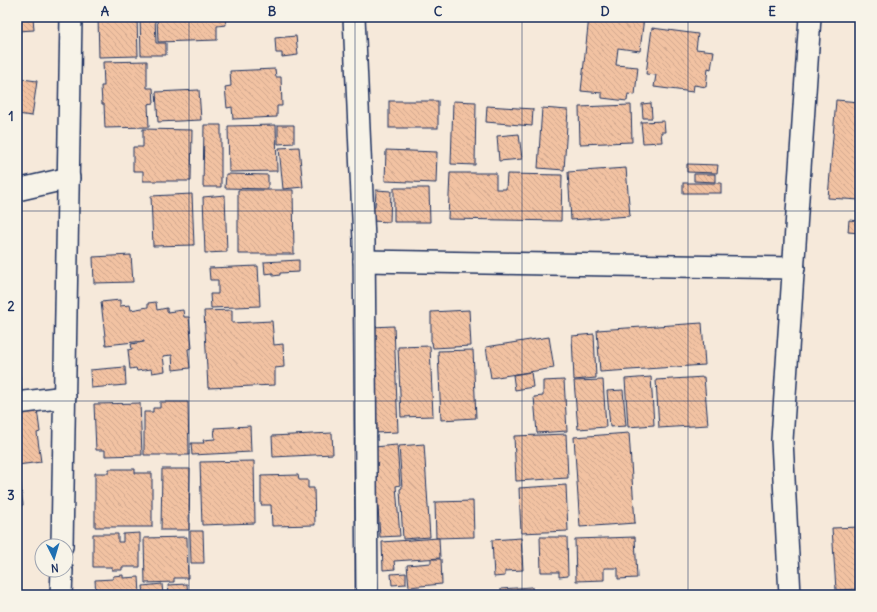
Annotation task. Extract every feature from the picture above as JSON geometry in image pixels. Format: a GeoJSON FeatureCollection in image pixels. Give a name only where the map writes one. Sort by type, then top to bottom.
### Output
{"type":"FeatureCollection","features":[{"type":"Feature","properties":{"kind":"street"},"geometry":{"type":"LineString","coordinates":[[62,538],[72,17]]}},
{"type":"Feature","properties":{"kind":"street"},"geometry":{"type":"LineString","coordinates":[[354,17],[364,261],[368,595]]}},
{"type":"Feature","properties":{"kind":"street"},"geometry":{"type":"LineString","coordinates":[[790,595],[782,440],[810,17]]}},
{"type":"Feature","properties":{"kind":"street"},"geometry":{"type":"LineString","coordinates":[[17,190],[69,178]]}},
{"type":"Feature","properties":{"kind":"street"},"geometry":{"type":"LineString","coordinates":[[364,261],[794,268]]}},
{"type":"Feature","properties":{"kind":"street"},"geometry":{"type":"LineString","coordinates":[[17,403],[65,397]]}},
{"type":"Feature","properties":{"kind":"street"},"geometry":{"type":"LineString","coordinates":[[61,595],[62,578]]}},
{"type":"Feature","properties":{"kind":"building"},"geometry":{"type":"Polygon","coordinates":[[[17,17],[33,17],[34,30],[17,31],[17,17]]]}},
{"type":"Feature","properties":{"kind":"building"},"geometry":{"type":"Polygon","coordinates":[[[98,17],[137,17],[138,56],[99,57],[98,17]]]}},
{"type":"Feature","properties":{"kind":"building"},"geometry":{"type":"Polygon","coordinates":[[[140,17],[155,17],[156,43],[166,43],[166,55],[141,55],[140,17]]]}},
{"type":"Feature","properties":{"kind":"building"},"geometry":{"type":"Polygon","coordinates":[[[157,17],[225,17],[226,25],[217,26],[217,40],[158,42],[157,17]]]}},
{"type":"Feature","properties":{"kind":"building"},"geometry":{"type":"Polygon","coordinates":[[[589,17],[644,17],[640,51],[618,48],[616,65],[638,67],[635,95],[628,94],[627,101],[602,98],[602,93],[581,91],[589,17]]]}},
{"type":"Feature","properties":{"kind":"building"},"geometry":{"type":"Polygon","coordinates":[[[652,28],[698,34],[696,49],[714,51],[711,69],[708,68],[706,87],[694,85],[693,92],[654,87],[656,75],[646,74],[652,28]]]}},
{"type":"Feature","properties":{"kind":"building"},"geometry":{"type":"Polygon","coordinates":[[[296,36],[298,55],[282,57],[282,53],[276,53],[275,38],[296,36]]]}},
{"type":"Feature","properties":{"kind":"building"},"geometry":{"type":"Polygon","coordinates":[[[147,61],[147,88],[153,88],[154,103],[148,104],[149,127],[105,128],[104,104],[102,104],[101,86],[104,86],[103,62],[147,61]]]}},
{"type":"Feature","properties":{"kind":"building"},"geometry":{"type":"Polygon","coordinates":[[[275,69],[276,77],[281,77],[282,106],[277,106],[277,117],[233,119],[232,107],[227,108],[225,87],[231,86],[230,71],[275,69]]]}},
{"type":"Feature","properties":{"kind":"building"},"geometry":{"type":"Polygon","coordinates":[[[22,79],[37,81],[32,116],[17,114],[22,79]]]}},
{"type":"Feature","properties":{"kind":"building"},"geometry":{"type":"Polygon","coordinates":[[[199,90],[201,120],[158,122],[156,92],[199,90]]]}},
{"type":"Feature","properties":{"kind":"building"},"geometry":{"type":"Polygon","coordinates":[[[836,100],[860,102],[860,200],[828,198],[836,100]]]}},
{"type":"Feature","properties":{"kind":"building"},"geometry":{"type":"Polygon","coordinates":[[[389,101],[438,101],[438,128],[389,128],[389,101]]]}},
{"type":"Feature","properties":{"kind":"building"},"geometry":{"type":"Polygon","coordinates":[[[453,101],[476,102],[475,165],[451,164],[453,101]]]}},
{"type":"Feature","properties":{"kind":"building"},"geometry":{"type":"Polygon","coordinates":[[[651,103],[652,118],[643,118],[642,104],[651,103]]]}},
{"type":"Feature","properties":{"kind":"building"},"geometry":{"type":"Polygon","coordinates":[[[631,105],[632,142],[580,144],[579,107],[631,105]]]}},
{"type":"Feature","properties":{"kind":"building"},"geometry":{"type":"Polygon","coordinates":[[[487,106],[533,109],[532,126],[486,122],[487,106]]]}},
{"type":"Feature","properties":{"kind":"building"},"geometry":{"type":"Polygon","coordinates":[[[542,108],[568,110],[564,170],[538,168],[542,108]]]}},
{"type":"Feature","properties":{"kind":"building"},"geometry":{"type":"Polygon","coordinates":[[[664,121],[665,132],[661,132],[662,142],[643,143],[641,122],[664,121]]]}},
{"type":"Feature","properties":{"kind":"building"},"geometry":{"type":"Polygon","coordinates":[[[204,125],[221,125],[221,187],[203,187],[204,125]]]}},
{"type":"Feature","properties":{"kind":"building"},"geometry":{"type":"Polygon","coordinates":[[[276,125],[277,171],[229,172],[228,126],[276,125]]]}},
{"type":"Feature","properties":{"kind":"building"},"geometry":{"type":"Polygon","coordinates":[[[278,125],[294,125],[294,143],[278,144],[278,125]]]}},
{"type":"Feature","properties":{"kind":"building"},"geometry":{"type":"Polygon","coordinates":[[[143,129],[192,130],[191,181],[143,181],[143,171],[133,171],[133,147],[143,147],[143,129]]]}},
{"type":"Feature","properties":{"kind":"building"},"geometry":{"type":"Polygon","coordinates":[[[519,134],[522,159],[499,161],[497,136],[519,134]]]}},
{"type":"Feature","properties":{"kind":"building"},"geometry":{"type":"Polygon","coordinates":[[[299,147],[303,187],[283,189],[279,148],[299,147]]]}},
{"type":"Feature","properties":{"kind":"building"},"geometry":{"type":"Polygon","coordinates":[[[386,150],[437,152],[436,183],[385,181],[386,150]]]}},
{"type":"Feature","properties":{"kind":"building"},"geometry":{"type":"Polygon","coordinates":[[[687,164],[718,165],[717,173],[687,172],[687,164]]]}},
{"type":"Feature","properties":{"kind":"building"},"geometry":{"type":"Polygon","coordinates":[[[626,168],[630,216],[571,220],[568,172],[626,168]]]}},
{"type":"Feature","properties":{"kind":"building"},"geometry":{"type":"Polygon","coordinates":[[[450,173],[496,173],[496,189],[506,189],[507,174],[562,175],[561,221],[448,219],[450,173]]]}},
{"type":"Feature","properties":{"kind":"building"},"geometry":{"type":"Polygon","coordinates":[[[226,174],[268,175],[268,189],[225,188],[226,174]]]}},
{"type":"Feature","properties":{"kind":"building"},"geometry":{"type":"Polygon","coordinates":[[[694,174],[715,174],[715,182],[694,181],[694,174]]]}},
{"type":"Feature","properties":{"kind":"building"},"geometry":{"type":"Polygon","coordinates":[[[683,183],[721,183],[721,193],[683,193],[683,183]]]}},
{"type":"Feature","properties":{"kind":"building"},"geometry":{"type":"Polygon","coordinates":[[[394,188],[429,188],[430,222],[394,222],[394,188]]]}},
{"type":"Feature","properties":{"kind":"building"},"geometry":{"type":"Polygon","coordinates":[[[238,190],[293,190],[294,254],[238,254],[238,190]]]}},
{"type":"Feature","properties":{"kind":"building"},"geometry":{"type":"Polygon","coordinates":[[[376,190],[391,191],[390,222],[372,221],[376,190]]]}},
{"type":"Feature","properties":{"kind":"building"},"geometry":{"type":"Polygon","coordinates":[[[192,194],[194,245],[153,246],[151,196],[192,194]]]}},
{"type":"Feature","properties":{"kind":"building"},"geometry":{"type":"Polygon","coordinates":[[[225,195],[227,252],[205,253],[203,197],[225,195]]]}},
{"type":"Feature","properties":{"kind":"building"},"geometry":{"type":"Polygon","coordinates":[[[849,220],[860,221],[860,233],[848,232],[849,220]]]}},
{"type":"Feature","properties":{"kind":"building"},"geometry":{"type":"Polygon","coordinates":[[[131,255],[133,282],[94,283],[93,257],[131,255]]]}},
{"type":"Feature","properties":{"kind":"building"},"geometry":{"type":"Polygon","coordinates":[[[299,260],[299,272],[280,273],[280,275],[273,276],[273,273],[265,274],[264,262],[299,260]]]}},
{"type":"Feature","properties":{"kind":"building"},"geometry":{"type":"Polygon","coordinates":[[[258,266],[260,306],[211,308],[210,294],[218,294],[218,280],[210,280],[209,268],[258,266]]]}},
{"type":"Feature","properties":{"kind":"building"},"geometry":{"type":"Polygon","coordinates":[[[120,300],[120,306],[130,305],[131,310],[148,307],[148,303],[156,302],[157,310],[167,308],[167,312],[183,310],[184,317],[189,317],[192,348],[188,349],[190,368],[173,370],[172,355],[163,356],[165,371],[152,373],[151,369],[137,371],[136,368],[130,369],[128,350],[132,349],[131,344],[144,341],[106,345],[101,302],[120,300]]]}},
{"type":"Feature","properties":{"kind":"building"},"geometry":{"type":"Polygon","coordinates":[[[232,310],[232,323],[272,321],[274,345],[283,344],[284,367],[275,368],[275,385],[208,388],[204,311],[232,310]]]}},
{"type":"Feature","properties":{"kind":"building"},"geometry":{"type":"Polygon","coordinates":[[[469,310],[471,346],[433,348],[431,342],[431,312],[469,310]]]}},
{"type":"Feature","properties":{"kind":"building"},"geometry":{"type":"Polygon","coordinates":[[[702,323],[705,365],[600,372],[597,330],[702,323]]]}},
{"type":"Feature","properties":{"kind":"building"},"geometry":{"type":"Polygon","coordinates":[[[394,326],[398,432],[374,433],[371,327],[394,326]]]}},
{"type":"Feature","properties":{"kind":"building"},"geometry":{"type":"Polygon","coordinates":[[[594,334],[596,378],[574,380],[572,336],[594,334]]]}},
{"type":"Feature","properties":{"kind":"building"},"geometry":{"type":"Polygon","coordinates":[[[549,337],[554,368],[491,378],[486,347],[549,337]]]}},
{"type":"Feature","properties":{"kind":"building"},"geometry":{"type":"Polygon","coordinates":[[[430,346],[433,416],[401,417],[398,347],[430,346]]]}},
{"type":"Feature","properties":{"kind":"building"},"geometry":{"type":"Polygon","coordinates":[[[473,350],[476,418],[441,420],[438,351],[473,350]]]}},
{"type":"Feature","properties":{"kind":"building"},"geometry":{"type":"Polygon","coordinates":[[[18,362],[22,394],[17,394],[18,362]]]}},
{"type":"Feature","properties":{"kind":"building"},"geometry":{"type":"Polygon","coordinates":[[[125,367],[126,385],[91,388],[90,370],[125,367]]]}},
{"type":"Feature","properties":{"kind":"building"},"geometry":{"type":"Polygon","coordinates":[[[531,372],[533,387],[515,390],[513,375],[531,372]]]}},
{"type":"Feature","properties":{"kind":"building"},"geometry":{"type":"Polygon","coordinates":[[[651,377],[654,425],[628,427],[625,379],[651,377]]]}},
{"type":"Feature","properties":{"kind":"building"},"geometry":{"type":"Polygon","coordinates":[[[704,377],[708,425],[659,428],[656,380],[704,377]]]}},
{"type":"Feature","properties":{"kind":"building"},"geometry":{"type":"Polygon","coordinates":[[[564,380],[567,431],[537,433],[534,397],[543,396],[543,381],[564,380]]]}},
{"type":"Feature","properties":{"kind":"building"},"geometry":{"type":"Polygon","coordinates":[[[603,380],[606,427],[578,429],[574,381],[603,380]]]}},
{"type":"Feature","properties":{"kind":"building"},"geometry":{"type":"Polygon","coordinates":[[[623,390],[626,426],[610,427],[607,391],[623,390]]]}},
{"type":"Feature","properties":{"kind":"building"},"geometry":{"type":"Polygon","coordinates":[[[36,401],[40,432],[37,433],[41,462],[17,465],[17,403],[36,401]]]}},
{"type":"Feature","properties":{"kind":"building"},"geometry":{"type":"Polygon","coordinates":[[[160,402],[188,402],[189,455],[144,455],[144,412],[153,412],[153,408],[160,408],[160,402]]]}},
{"type":"Feature","properties":{"kind":"building"},"geometry":{"type":"Polygon","coordinates":[[[140,403],[142,455],[105,456],[105,450],[96,450],[94,404],[140,403]]]}},
{"type":"Feature","properties":{"kind":"building"},"geometry":{"type":"Polygon","coordinates":[[[250,426],[251,452],[192,455],[191,443],[204,443],[203,440],[215,439],[214,428],[250,426]]]}},
{"type":"Feature","properties":{"kind":"building"},"geometry":{"type":"Polygon","coordinates":[[[332,433],[333,454],[273,457],[272,436],[332,433]]]}},
{"type":"Feature","properties":{"kind":"building"},"geometry":{"type":"Polygon","coordinates":[[[629,433],[635,523],[580,527],[574,437],[629,433]]]}},
{"type":"Feature","properties":{"kind":"building"},"geometry":{"type":"Polygon","coordinates":[[[566,434],[568,478],[516,481],[514,436],[566,434]]]}},
{"type":"Feature","properties":{"kind":"building"},"geometry":{"type":"Polygon","coordinates":[[[424,444],[430,537],[403,539],[399,446],[424,444]]]}},
{"type":"Feature","properties":{"kind":"building"},"geometry":{"type":"Polygon","coordinates":[[[397,445],[400,485],[396,486],[400,536],[380,537],[374,447],[397,445]]]}},
{"type":"Feature","properties":{"kind":"building"},"geometry":{"type":"Polygon","coordinates":[[[254,461],[255,523],[202,525],[200,462],[254,461]]]}},
{"type":"Feature","properties":{"kind":"building"},"geometry":{"type":"Polygon","coordinates":[[[109,469],[135,469],[135,473],[152,473],[152,527],[95,527],[95,473],[109,473],[109,469]]]}},
{"type":"Feature","properties":{"kind":"building"},"geometry":{"type":"Polygon","coordinates":[[[162,469],[190,469],[189,530],[161,530],[162,469]]]}},
{"type":"Feature","properties":{"kind":"building"},"geometry":{"type":"Polygon","coordinates":[[[298,475],[299,480],[308,480],[308,488],[314,488],[315,525],[272,526],[271,505],[261,505],[261,476],[298,475]]]}},
{"type":"Feature","properties":{"kind":"building"},"geometry":{"type":"Polygon","coordinates":[[[17,479],[20,479],[23,505],[17,506],[17,479]]]}},
{"type":"Feature","properties":{"kind":"building"},"geometry":{"type":"Polygon","coordinates":[[[566,485],[568,531],[521,533],[519,488],[566,485]]]}},
{"type":"Feature","properties":{"kind":"building"},"geometry":{"type":"Polygon","coordinates":[[[473,501],[474,537],[436,538],[435,502],[473,501]]]}},
{"type":"Feature","properties":{"kind":"building"},"geometry":{"type":"Polygon","coordinates":[[[860,527],[860,589],[836,590],[832,528],[860,527]]]}},
{"type":"Feature","properties":{"kind":"building"},"geometry":{"type":"Polygon","coordinates":[[[190,531],[203,531],[204,563],[191,563],[190,531]]]}},
{"type":"Feature","properties":{"kind":"building"},"geometry":{"type":"Polygon","coordinates":[[[140,533],[140,567],[122,567],[122,570],[112,570],[112,567],[93,567],[93,534],[118,534],[118,542],[123,542],[123,534],[140,533]]]}},
{"type":"Feature","properties":{"kind":"building"},"geometry":{"type":"Polygon","coordinates":[[[187,537],[188,578],[174,578],[174,582],[145,583],[144,538],[187,537]]]}},
{"type":"Feature","properties":{"kind":"building"},"geometry":{"type":"Polygon","coordinates":[[[540,537],[567,537],[568,576],[559,577],[559,572],[541,572],[540,537]]]}},
{"type":"Feature","properties":{"kind":"building"},"geometry":{"type":"Polygon","coordinates":[[[635,537],[637,578],[618,579],[618,568],[604,568],[604,580],[576,581],[575,539],[635,537]]]}},
{"type":"Feature","properties":{"kind":"building"},"geometry":{"type":"Polygon","coordinates":[[[439,538],[440,558],[394,561],[395,569],[383,570],[382,542],[439,538]]]}},
{"type":"Feature","properties":{"kind":"building"},"geometry":{"type":"Polygon","coordinates":[[[521,538],[523,570],[505,571],[505,576],[494,577],[492,540],[521,538]]]}},
{"type":"Feature","properties":{"kind":"building"},"geometry":{"type":"Polygon","coordinates":[[[431,559],[441,559],[442,584],[409,587],[407,565],[431,563],[431,559]]]}},
{"type":"Feature","properties":{"kind":"building"},"geometry":{"type":"Polygon","coordinates":[[[406,573],[406,584],[392,585],[391,574],[406,573]]]}},
{"type":"Feature","properties":{"kind":"building"},"geometry":{"type":"Polygon","coordinates":[[[123,575],[123,578],[139,577],[140,595],[96,595],[95,580],[113,579],[113,576],[123,575]]]}},
{"type":"Feature","properties":{"kind":"building"},"geometry":{"type":"Polygon","coordinates":[[[162,584],[163,595],[144,595],[143,586],[162,584]]]}},
{"type":"Feature","properties":{"kind":"building"},"geometry":{"type":"Polygon","coordinates":[[[187,584],[188,595],[169,595],[168,585],[187,584]]]}},
{"type":"Feature","properties":{"kind":"building"},"geometry":{"type":"Polygon","coordinates":[[[532,587],[533,595],[501,595],[501,589],[532,587]]]}},
{"type":"Feature","properties":{"kind":"building"},"geometry":{"type":"Polygon","coordinates":[[[573,591],[573,595],[551,595],[551,592],[573,591]]]}}]}
